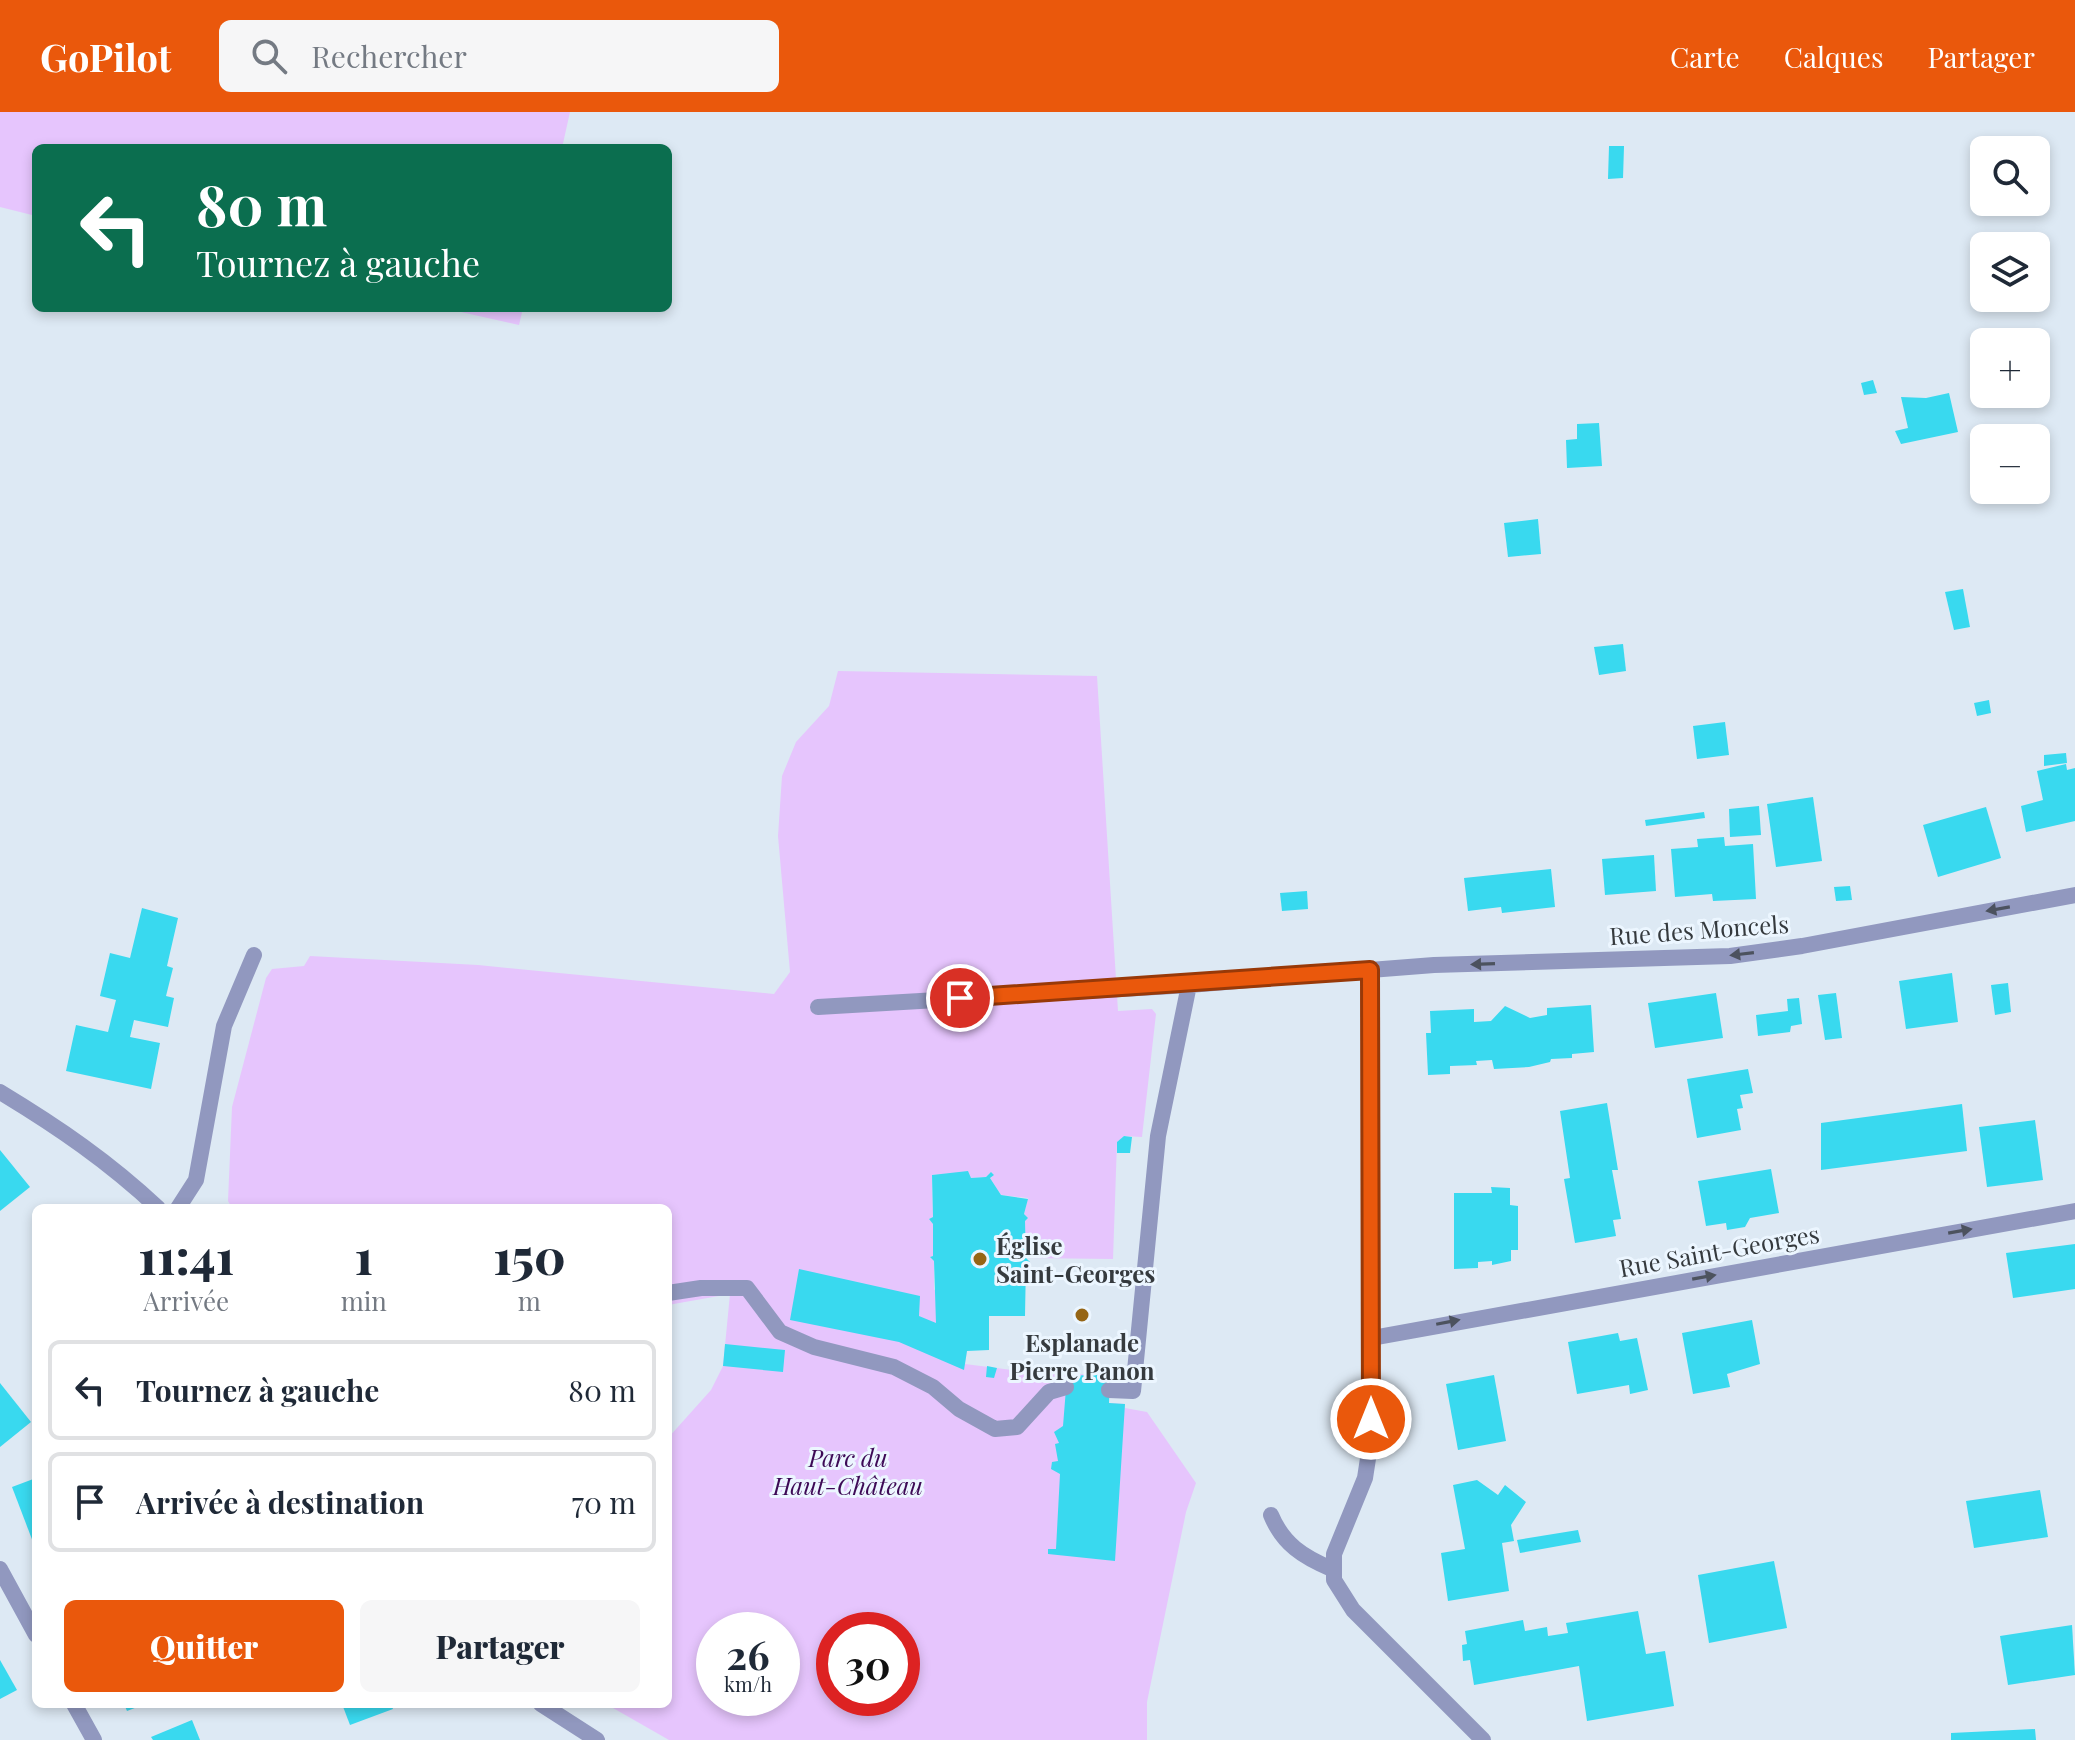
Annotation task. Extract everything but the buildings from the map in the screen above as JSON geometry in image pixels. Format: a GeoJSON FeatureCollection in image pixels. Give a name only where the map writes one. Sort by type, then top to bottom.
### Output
{"type":"FeatureCollection","features":[{"type":"Feature","properties":{"kind":"street","name":"Rue des Moncels"},"geometry":{"type":"LineString","coordinates":[[818,1007],[1189,985],[1434,965],[1730,956],[1802,946],[2075,895]]}},
{"type":"Feature","properties":{"kind":"street"},"geometry":{"type":"LineString","coordinates":[[181,1204],[196,1180],[224,1026],[254,955]]}},
{"type":"Feature","properties":{"kind":"street"},"geometry":{"type":"LineString","coordinates":[[1370,970],[1372,1338],[1369,1452],[1365,1478],[1334,1554],[1332,1569],[1339,1593],[1353,1610],[1483,1740]]}},
{"type":"Feature","properties":{"kind":"street"},"geometry":{"type":"LineString","coordinates":[[1109,1390],[1133,1391],[1158,1136],[1189,985]]}},
{"type":"Feature","properties":{"kind":"street"},"geometry":{"type":"LineString","coordinates":[[1,1093],[61,1128],[116,1169],[154,1204]]}},
{"type":"Feature","properties":{"kind":"street","name":"Rue Saint-Georges"},"geometry":{"type":"LineString","coordinates":[[1372,1338],[2075,1211]]}},
{"type":"Feature","properties":{"kind":"street"},"geometry":{"type":"LineString","coordinates":[[672,1292],[701,1288],[747,1288],[780,1332],[814,1347],[894,1367],[933,1387],[959,1409],[995,1429],[1017,1427],[1049,1392],[1066,1387]]}},
{"type":"Feature","properties":{"kind":"street"},"geometry":{"type":"LineString","coordinates":[[1271,1515],[1280,1535],[1291,1546],[1332,1569]]}},
{"type":"Feature","properties":{"kind":"street"},"geometry":{"type":"LineString","coordinates":[[0,1569],[32,1628]]}},
{"type":"Feature","properties":{"kind":"street"},"geometry":{"type":"LineString","coordinates":[[76,1708],[94,1740]]}},
{"type":"Feature","properties":{"kind":"street"},"geometry":{"type":"LineString","coordinates":[[547,1708],[597,1740]]}},
{"type":"Feature","properties":{"kind":"green space"},"geometry":{"type":"Polygon","coordinates":[[[0,112],[570,112],[563,144],[32,144],[32,215],[0,207],[0,112]]]}},
{"type":"Feature","properties":{"kind":"green space"},"geometry":{"type":"Polygon","coordinates":[[[461,312],[522,312],[519,325],[461,312]]]}},
{"type":"Feature","properties":{"kind":"green space","name":"Parc du Haut-Château"},"geometry":{"type":"Polygon","coordinates":[[[838,671],[1097,676],[1118,1011],[1152,1009],[1156,1014],[1142,1137],[1124,1136],[1117,1142],[1113,1259],[1026,1258],[1025,1221],[1028,1218],[1024,1214],[1028,1198],[1001,1195],[990,1178],[992,1172],[986,1177],[971,1178],[968,1172],[932,1175],[933,1217],[929,1219],[933,1224],[933,1256],[930,1257],[934,1261],[934,1289],[967,1351],[965,1364],[1045,1374],[1110,1374],[1109,1403],[1125,1404],[1125,1408],[1147,1412],[1196,1483],[1186,1512],[1147,1702],[1147,1740],[669,1740],[613,1708],[672,1708],[672,1434],[711,1390],[723,1366],[730,1294],[672,1304],[672,1204],[230,1204],[228,1201],[232,1107],[266,978],[272,969],[304,966],[310,956],[478,965],[774,994],[790,972],[778,836],[782,776],[796,742],[829,706],[838,671]]]}},
{"type":"Feature","properties":{"kind":"place","name":"Église Saint-Georges"},"geometry":{"type":"Point","coordinates":[980,1259]}},
{"type":"Feature","properties":{"kind":"place","name":"Esplanade Pierre Panon"},"geometry":{"type":"Point","coordinates":[1082,1315]}},
{"type":"Feature","properties":{"kind":"route"},"geometry":{"type":"LineString","coordinates":[[960,998],[1189,985],[1370,970],[1373,1032],[1371,1419]]}}]}
